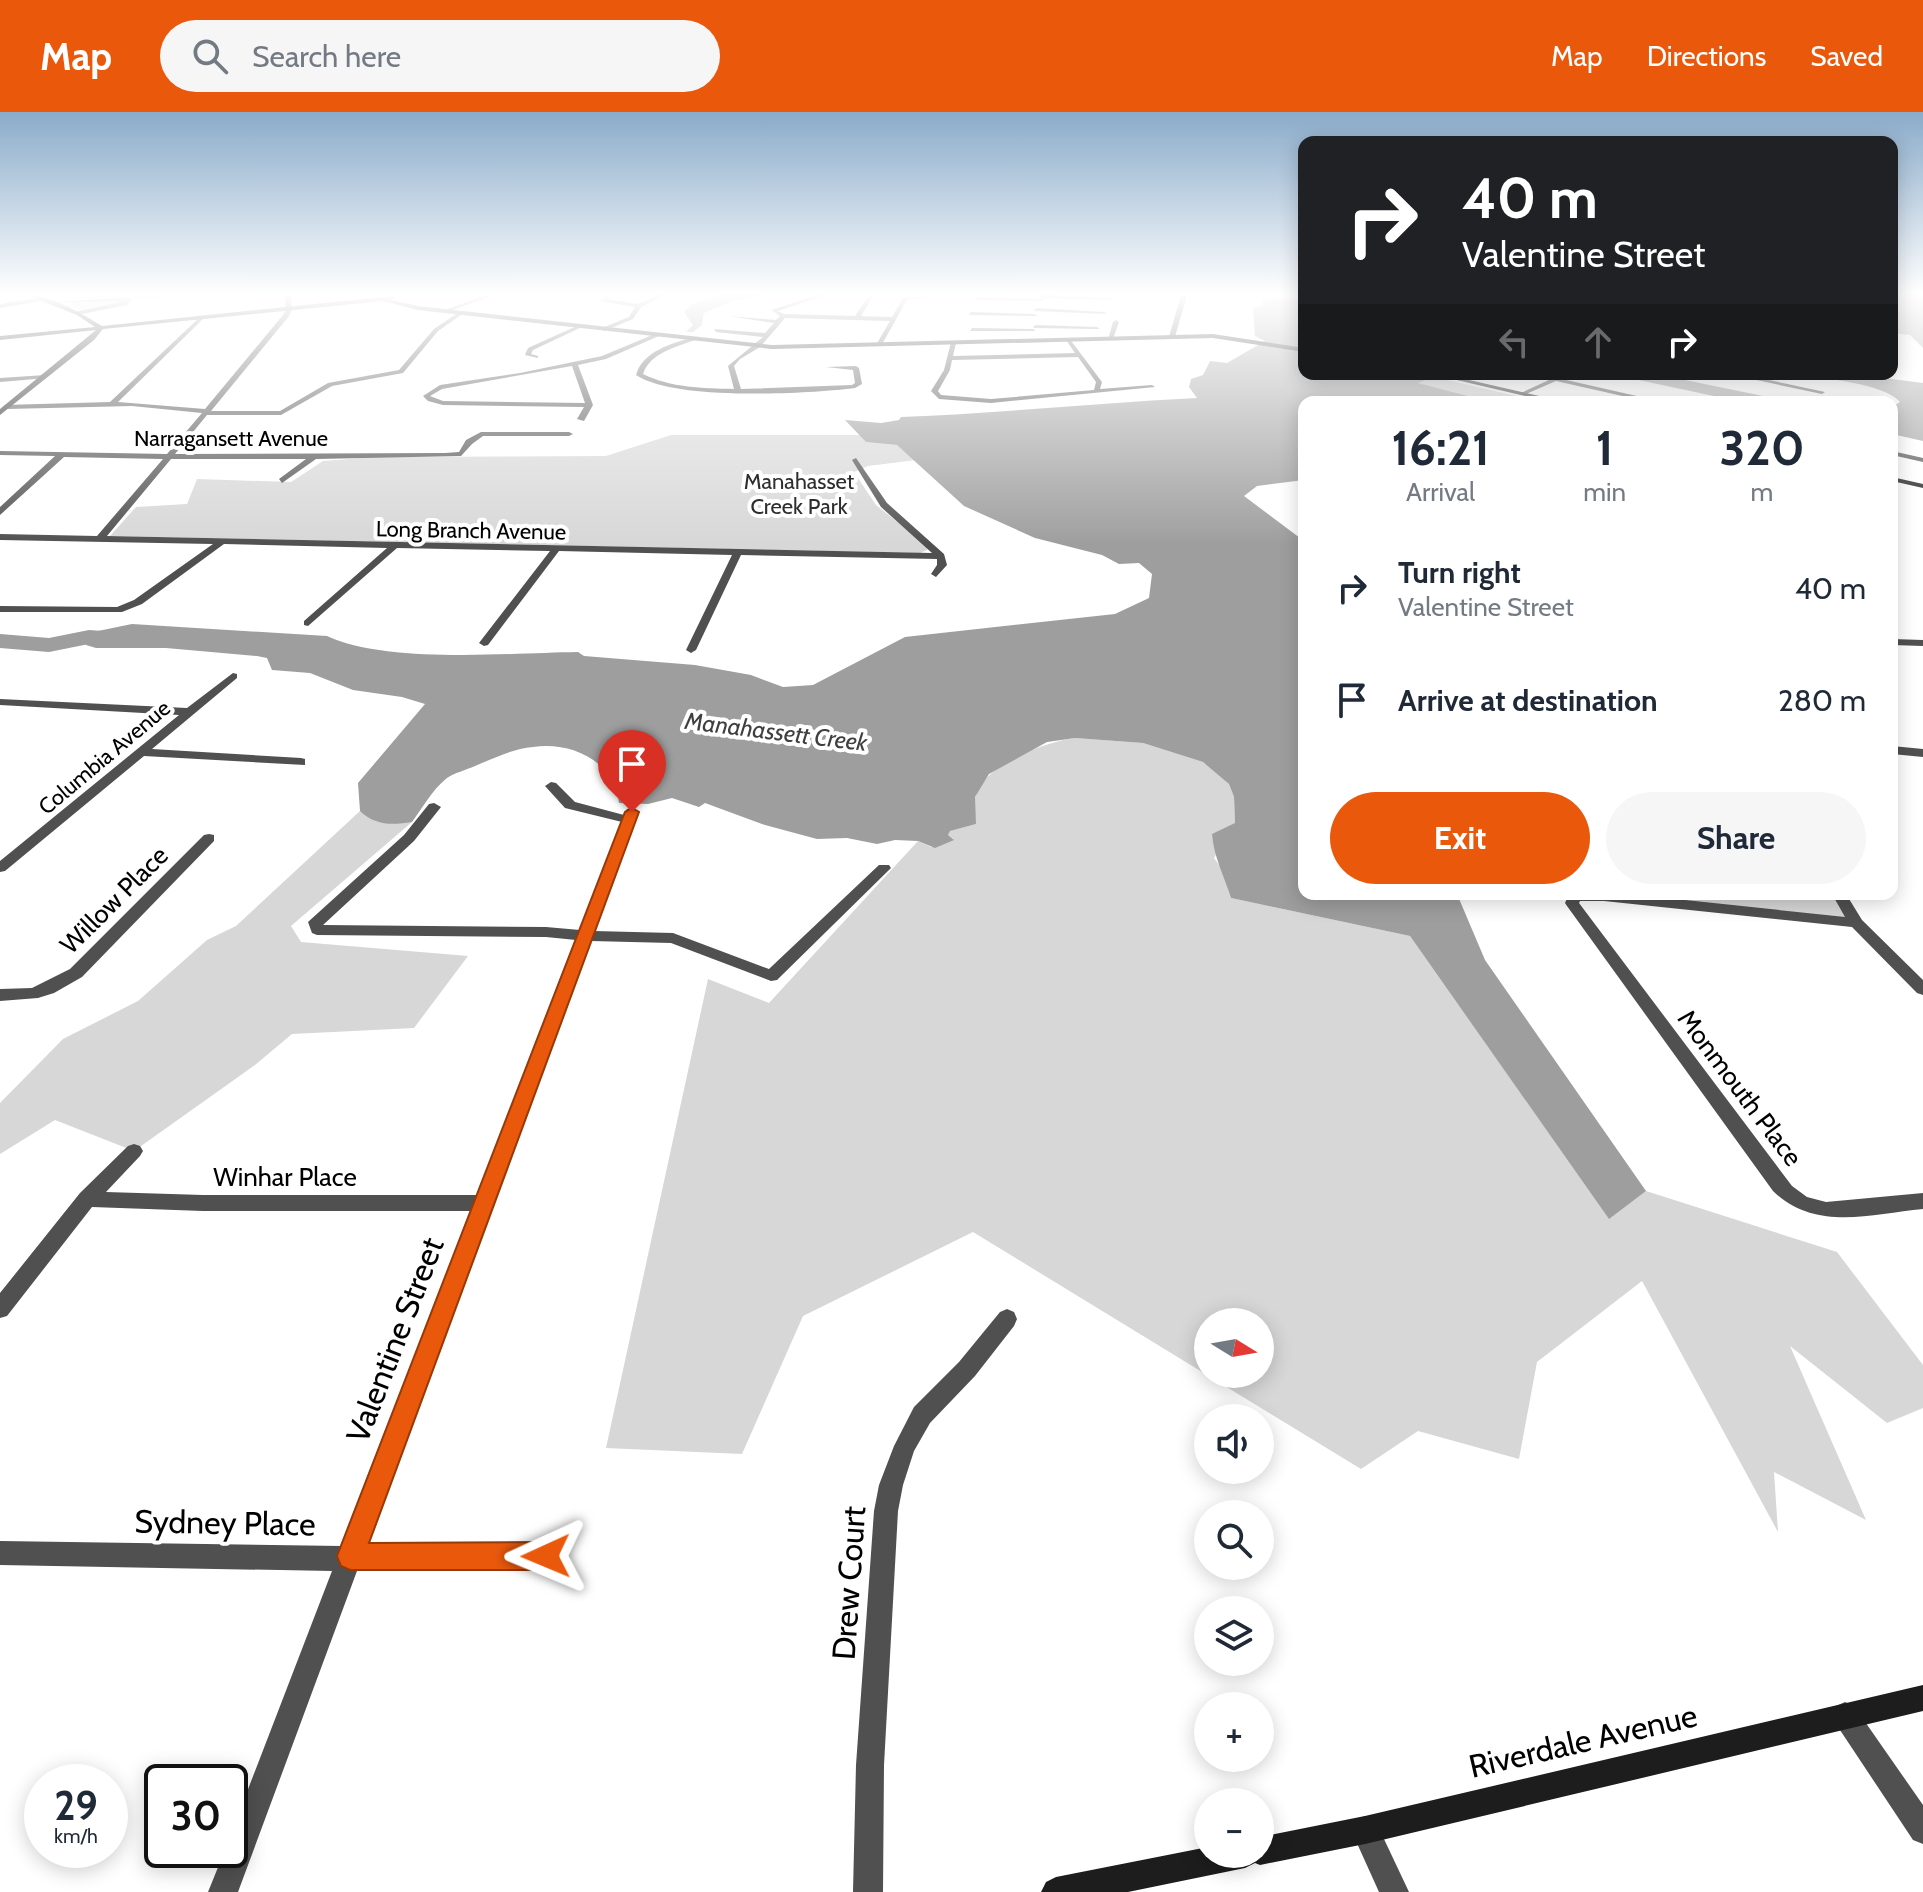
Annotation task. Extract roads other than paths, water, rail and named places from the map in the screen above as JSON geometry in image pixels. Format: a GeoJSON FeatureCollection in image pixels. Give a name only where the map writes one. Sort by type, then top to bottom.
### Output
{"type":"FeatureCollection","features":[{"type":"Feature","properties":{"kind":"street"},"geometry":{"type":"LineString","coordinates":[[0,380],[29,378]]}},
{"type":"Feature","properties":{"kind":"street"},"geometry":{"type":"LineString","coordinates":[[4,410],[44,378]]}},
{"type":"Feature","properties":{"kind":"street"},"geometry":{"type":"LineString","coordinates":[[112,404],[139,378]]}},
{"type":"Feature","properties":{"kind":"street"},"geometry":{"type":"LineString","coordinates":[[99,540],[234,378]]}},
{"type":"Feature","properties":{"kind":"street"},"geometry":{"type":"LineString","coordinates":[[4,410],[112,404],[206,412],[281,413],[320,390],[343,380],[357,378]]}},
{"type":"Feature","properties":{"kind":"street"},"geometry":{"type":"LineString","coordinates":[[494,378],[443,387],[428,392],[426,396],[443,403],[589,405]]}},
{"type":"Feature","properties":{"kind":"street"},"geometry":{"type":"LineString","coordinates":[[559,446],[589,405],[579,378]]}},
{"type":"Feature","properties":{"kind":"street"},"geometry":{"type":"LineString","coordinates":[[646,378],[659,384],[738,390],[855,386],[859,378]]}},
{"type":"Feature","properties":{"kind":"street"},"geometry":{"type":"LineString","coordinates":[[735,378],[738,390]]}},
{"type":"Feature","properties":{"kind":"street"},"geometry":{"type":"LineString","coordinates":[[824,378],[829,388]]}},
{"type":"Feature","properties":{"kind":"street"},"geometry":{"type":"LineString","coordinates":[[942,378],[934,391],[939,397],[966,400],[1082,395],[1098,387],[1152,387],[1161,396]]}},
{"type":"Feature","properties":{"kind":"street"},"geometry":{"type":"LineString","coordinates":[[1093,378],[1098,387]]}},
{"type":"Feature","properties":{"kind":"street"},"geometry":{"type":"LineString","coordinates":[[1465,380],[1536,396]]}},
{"type":"Feature","properties":{"kind":"street"},"geometry":{"type":"LineString","coordinates":[[1524,393],[1552,380]]}},
{"type":"Feature","properties":{"kind":"street"},"geometry":{"type":"LineString","coordinates":[[1559,380],[1632,396]]}},
{"type":"Feature","properties":{"kind":"street"},"geometry":{"type":"LineString","coordinates":[[1761,380],[1822,392]]}},
{"type":"Feature","properties":{"kind":"street","name":"Narragansett Avenue"},"geometry":{"type":"LineString","coordinates":[[0,453],[314,457],[461,454],[469,442],[481,434],[569,434]]}},
{"type":"Feature","properties":{"kind":"street"},"geometry":{"type":"LineString","coordinates":[[1898,454],[1923,460]]}},
{"type":"Feature","properties":{"kind":"street"},"geometry":{"type":"LineString","coordinates":[[0,512],[61,455]]}},
{"type":"Feature","properties":{"kind":"street"},"geometry":{"type":"LineString","coordinates":[[282,481],[314,457]]}},
{"type":"Feature","properties":{"kind":"street"},"geometry":{"type":"LineString","coordinates":[[856,460],[884,505],[941,556],[942,565],[936,574]]}},
{"type":"Feature","properties":{"kind":"street"},"geometry":{"type":"LineString","coordinates":[[1898,480],[1923,486]]}},
{"type":"Feature","properties":{"kind":"street","name":"Long Branch Avenue"},"geometry":{"type":"LineString","coordinates":[[0,537],[941,556]]}},
{"type":"Feature","properties":{"kind":"street"},"geometry":{"type":"LineString","coordinates":[[0,609],[118,610],[138,602],[220,543]]}},
{"type":"Feature","properties":{"kind":"street"},"geometry":{"type":"LineString","coordinates":[[308,623],[394,546]]}},
{"type":"Feature","properties":{"kind":"street"},"geometry":{"type":"LineString","coordinates":[[484,643],[556,549]]}},
{"type":"Feature","properties":{"kind":"street"},"geometry":{"type":"LineString","coordinates":[[691,650],[737,553]]}},
{"type":"Feature","properties":{"kind":"street"},"geometry":{"type":"LineString","coordinates":[[1898,642],[1923,643]]}},
{"type":"Feature","properties":{"kind":"street","name":"Columbia Avenue"},"geometry":{"type":"LineString","coordinates":[[0,868],[233,676]]}},
{"type":"Feature","properties":{"kind":"street"},"geometry":{"type":"LineString","coordinates":[[0,702],[189,712]]}},
{"type":"Feature","properties":{"kind":"street"},"geometry":{"type":"LineString","coordinates":[[1898,751],[1923,753]]}},
{"type":"Feature","properties":{"kind":"street"},"geometry":{"type":"LineString","coordinates":[[141,752],[301,762]]}},
{"type":"Feature","properties":{"kind":"street","name":"Valentine Street"},"geometry":{"type":"LineString","coordinates":[[223,1892],[630,816],[570,805],[551,786]]}},
{"type":"Feature","properties":{"kind":"street"},"geometry":{"type":"LineString","coordinates":[[434,807],[409,838],[315,922],[317,930],[684,940],[771,976],[884,868]]}},
{"type":"Feature","properties":{"kind":"street","name":"Willow Place"},"geometry":{"type":"LineString","coordinates":[[0,995],[20,996],[48,989],[76,973],[209,838]]}},
{"type":"Feature","properties":{"kind":"street"},"geometry":{"type":"LineString","coordinates":[[0,848],[23,849]]}},
{"type":"Feature","properties":{"kind":"street","name":"Monmouth Place"},"geometry":{"type":"LineString","coordinates":[[1573,900],[1575,909],[1795,1202],[1811,1209],[1826,1210],[1923,1201]]}},
{"type":"Feature","properties":{"kind":"street","name":"Monmouth Place"},"geometry":{"type":"LineString","coordinates":[[1641,900],[1856,923]]}},
{"type":"Feature","properties":{"kind":"street"},"geometry":{"type":"LineString","coordinates":[[1843,900],[1856,923],[1923,989]]}},
{"type":"Feature","properties":{"kind":"street"},"geometry":{"type":"LineString","coordinates":[[0,1309],[87,1199],[134,1151]]}},
{"type":"Feature","properties":{"kind":"street","name":"Winhar Place"},"geometry":{"type":"LineString","coordinates":[[87,1199],[203,1203],[484,1203]]}},
{"type":"Feature","properties":{"kind":"street","name":"Drew Court"},"geometry":{"type":"LineString","coordinates":[[868,1892],[870,1765],[886,1511],[891,1485],[905,1446],[922,1415],[939,1394],[967,1369],[1007,1319]]}},
{"type":"Feature","properties":{"kind":"street","name":"Sydney Place"},"geometry":{"type":"LineString","coordinates":[[0,1553],[546,1556]]}},
{"type":"Feature","properties":{"kind":"street","name":"Riverdale Avenue"},"geometry":{"type":"LineString","coordinates":[[1274,1848],[1365,1830],[1923,1698]]}},
{"type":"Feature","properties":{"kind":"street"},"geometry":{"type":"LineString","coordinates":[[1845,1715],[1923,1830]]}},
{"type":"Feature","properties":{"kind":"street"},"geometry":{"type":"LineString","coordinates":[[1365,1830],[1394,1892]]}},
{"type":"Feature","properties":{"kind":"street"},"geometry":{"type":"LineString","coordinates":[[1056,1892],[1194,1864]]}},
{"type":"Feature","properties":{"kind":"water"},"geometry":{"type":"Polygon","coordinates":[[[1191,379],[1426,380],[1418,383],[1468,396],[1298,396],[1298,481],[1257,486],[1244,496],[1298,536],[1298,900],[1460,900],[1485,960],[1646,1191],[1609,1219],[1410,936],[1231,898],[1212,834],[1235,823],[1234,797],[1229,784],[1203,762],[1143,743],[1075,738],[1047,742],[989,774],[975,797],[976,824],[950,831],[948,835],[954,840],[935,848],[918,841],[895,840],[877,844],[847,838],[817,839],[765,825],[705,803],[699,807],[672,798],[648,804],[619,803],[609,776],[589,757],[562,747],[548,746],[510,752],[453,775],[437,788],[412,822],[384,823],[360,811],[358,783],[425,704],[402,697],[353,690],[310,673],[272,670],[267,658],[257,656],[166,648],[96,648],[85,642],[98,631],[132,624],[327,636],[352,645],[415,654],[578,652],[584,656],[695,665],[751,675],[783,687],[813,685],[905,637],[1115,614],[1149,598],[1152,574],[1139,563],[1119,564],[1102,555],[1035,538],[964,506],[897,445],[866,442],[845,420],[881,423],[901,417],[1197,398],[1189,387],[1191,379]]]}},
{"type":"Feature","properties":{"kind":"water"},"geometry":{"type":"Polygon","coordinates":[[[1639,380],[1685,380],[1763,396],[1714,396],[1639,380]]]}},
{"type":"Feature","properties":{"kind":"water"},"geometry":{"type":"Polygon","coordinates":[[[1837,380],[1923,383],[1923,441],[1898,435],[1898,396],[1837,380]]]}},
{"type":"Feature","properties":{"kind":"waterway","name":"Manahassett Creek"},"geometry":{"type":"LineString","coordinates":[[0,641],[49,645],[89,637],[137,639]]}},
{"type":"Feature","properties":{"kind":"park label","name":"Manahasset Creek Park"},"geometry":{"type":"Point","coordinates":[799,494]}}]}
